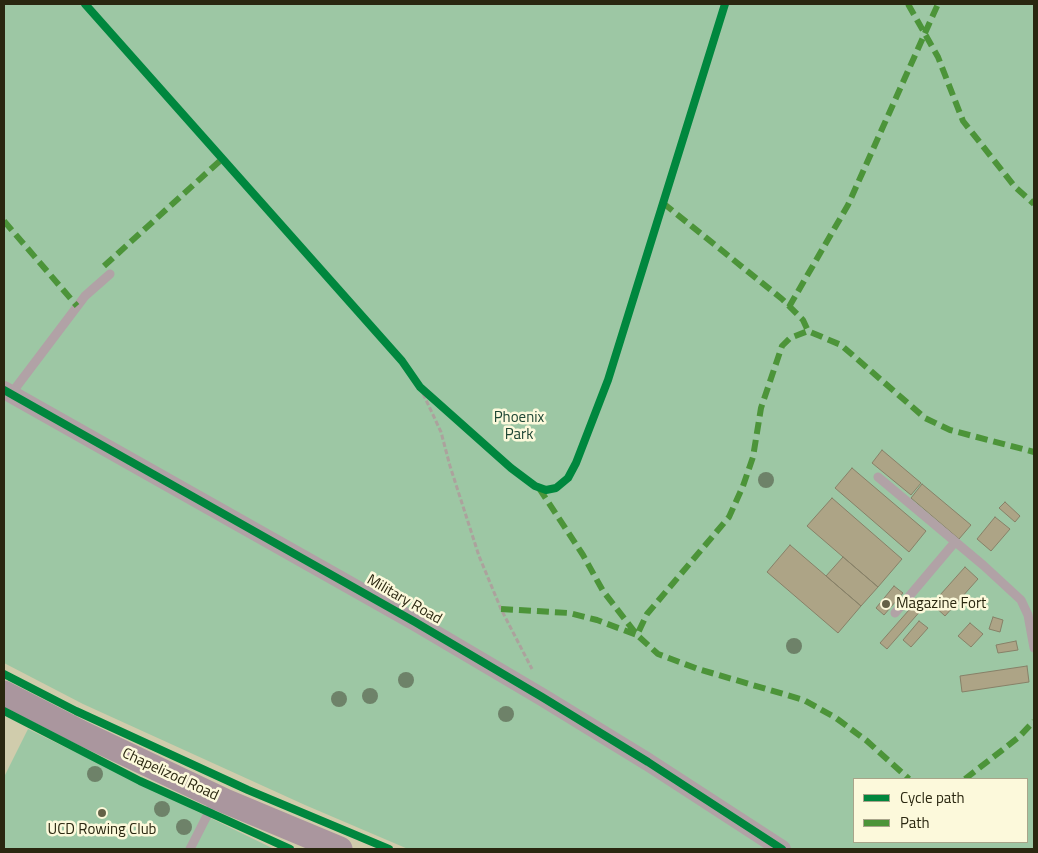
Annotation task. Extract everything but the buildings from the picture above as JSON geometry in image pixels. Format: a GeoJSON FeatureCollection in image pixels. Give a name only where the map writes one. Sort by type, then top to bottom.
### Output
{"type":"FeatureCollection","features":[{"type":"Feature","properties":{"kind":"main road","name":"Chapelizod Road"},"geometry":{"type":"LineString","coordinates":[[4,693],[84,734],[216,797],[340,849]]}},
{"type":"Feature","properties":{"kind":"street","name":"Military Road"},"geometry":{"type":"LineString","coordinates":[[7,392],[415,622],[648,762],[782,849]]}},
{"type":"Feature","properties":{"kind":"lane"},"geometry":{"type":"LineString","coordinates":[[7,392],[85,296],[110,274]]}},
{"type":"Feature","properties":{"kind":"lane"},"geometry":{"type":"LineString","coordinates":[[878,477],[1021,600],[1028,615],[1034,648]]}},
{"type":"Feature","properties":{"kind":"lane"},"geometry":{"type":"LineString","coordinates":[[895,612],[955,542]]}},
{"type":"Feature","properties":{"kind":"lane"},"geometry":{"type":"LineString","coordinates":[[190,849],[216,797]]}},
{"type":"Feature","properties":{"kind":"path"},"geometry":{"type":"LineString","coordinates":[[418,383],[434,399]]}},
{"type":"Feature","properties":{"kind":"path"},"geometry":{"type":"LineString","coordinates":[[418,383],[441,432],[479,556],[502,609],[543,690],[542,697]]}},
{"type":"Feature","properties":{"kind":"green space","name":"Phoenix Park"},"geometry":{"type":"Polygon","coordinates":[[[4,4],[1034,4],[1034,849],[408,849],[305,805],[83,704],[4,663],[4,4]]]}},
{"type":"Feature","properties":{"kind":"green space","name":"UCD Rowing Club"},"geometry":{"type":"Polygon","coordinates":[[[28,729],[274,849],[4,849],[4,777],[28,729]]]}},
{"type":"Feature","properties":{"kind":"marked path"},"geometry":{"type":"LineString","coordinates":[[908,4],[938,57],[963,121],[1015,187],[1034,204]]}},
{"type":"Feature","properties":{"kind":"marked path"},"geometry":{"type":"LineString","coordinates":[[789,307],[848,205],[938,4]]}},
{"type":"Feature","properties":{"kind":"marked path"},"geometry":{"type":"LineString","coordinates":[[104,266],[222,159]]}},
{"type":"Feature","properties":{"kind":"marked path"},"geometry":{"type":"LineString","coordinates":[[663,203],[782,299],[803,320],[808,331]]}},
{"type":"Feature","properties":{"kind":"marked path"},"geometry":{"type":"LineString","coordinates":[[4,221],[77,306]]}},
{"type":"Feature","properties":{"kind":"marked path"},"geometry":{"type":"LineString","coordinates":[[501,609],[569,613],[597,620],[637,635],[647,614],[729,517],[753,457],[761,408],[782,346],[790,338],[808,331],[841,345],[925,418],[950,430],[1034,452]]}},
{"type":"Feature","properties":{"kind":"marked path"},"geometry":{"type":"LineString","coordinates":[[539,488],[583,555],[603,591],[637,635],[658,654],[698,669],[804,700],[836,718],[867,741],[908,778]]}},
{"type":"Feature","properties":{"kind":"marked path"},"geometry":{"type":"LineString","coordinates":[[966,778],[1019,737],[1034,721]]}},
{"type":"Feature","properties":{"kind":"cycle path"},"geometry":{"type":"LineString","coordinates":[[85,4],[402,361],[420,387],[511,468],[535,486],[546,490],[556,488],[568,478],[576,463],[608,380],[725,4]]}},
{"type":"Feature","properties":{"kind":"cycle path"},"geometry":{"type":"LineString","coordinates":[[4,390],[415,622],[648,762],[782,849]]}},
{"type":"Feature","properties":{"kind":"cycle path"},"geometry":{"type":"LineString","coordinates":[[4,674],[76,711],[248,790],[389,849]]}},
{"type":"Feature","properties":{"kind":"cycle path"},"geometry":{"type":"LineString","coordinates":[[4,711],[140,781],[290,849]]}},
{"type":"Feature","properties":{"kind":"place","name":"Magazine Fort"},"geometry":{"type":"Point","coordinates":[886,604]}},
{"type":"Feature","properties":{"kind":"place","name":"UCD Rowing Club"},"geometry":{"type":"Point","coordinates":[102,813]}}]}
